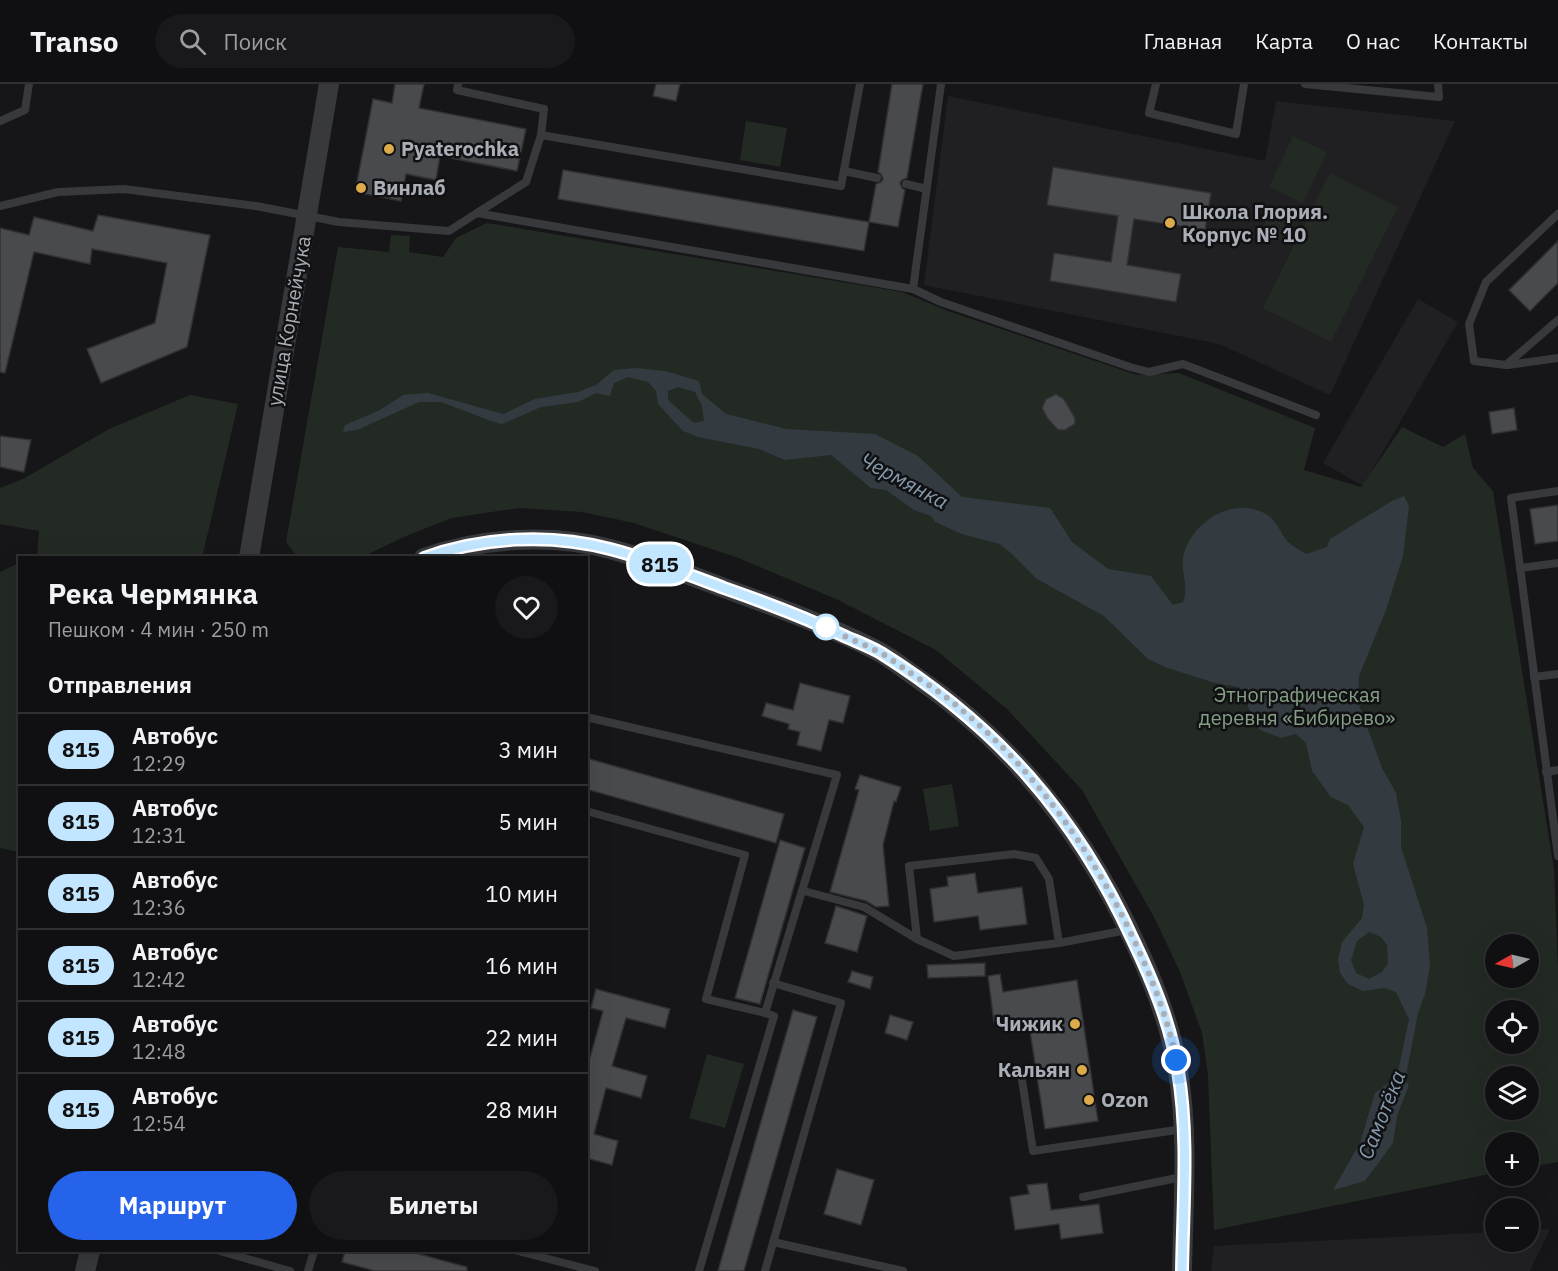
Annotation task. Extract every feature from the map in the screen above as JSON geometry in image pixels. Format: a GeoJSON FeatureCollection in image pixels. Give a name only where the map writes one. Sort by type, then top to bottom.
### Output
{"type":"FeatureCollection","features":[{"type":"Feature","properties":{"kind":"street","name":"улица Корнейчука"},"geometry":{"type":"LineString","coordinates":[[249,556],[329,84]]}},
{"type":"Feature","properties":{"kind":"street"},"geometry":{"type":"LineString","coordinates":[[253,534],[264,556]]}},
{"type":"Feature","properties":{"kind":"street"},"geometry":{"type":"LineString","coordinates":[[434,556],[521,540],[564,542],[607,548],[667,567],[803,617],[878,651],[946,698],[994,739],[1041,789],[1090,858],[1129,929],[1147,969],[1173,1045],[1179,1075],[1184,1176],[1182,1271]]}},
{"type":"Feature","properties":{"kind":"street"},"geometry":{"type":"LineString","coordinates":[[85,1271],[90,1252]]}},
{"type":"Feature","properties":{"kind":"lane"},"geometry":{"type":"LineString","coordinates":[[0,121],[24,110],[29,84]]}},
{"type":"Feature","properties":{"kind":"lane"},"geometry":{"type":"LineString","coordinates":[[0,206],[58,192],[124,189],[256,206],[339,222],[449,231],[526,182],[541,135],[544,109],[457,90],[458,84]]}},
{"type":"Feature","properties":{"kind":"lane"},"geometry":{"type":"LineString","coordinates":[[541,135],[841,186],[860,84]]}},
{"type":"Feature","properties":{"kind":"lane"},"geometry":{"type":"LineString","coordinates":[[913,289],[941,84]]}},
{"type":"Feature","properties":{"kind":"lane"},"geometry":{"type":"LineString","coordinates":[[1156,84],[1149,112],[1236,134],[1244,84]]}},
{"type":"Feature","properties":{"kind":"lane"},"geometry":{"type":"LineString","coordinates":[[1305,84],[1439,97],[1438,84]]}},
{"type":"Feature","properties":{"kind":"lane"},"geometry":{"type":"LineString","coordinates":[[844,171],[877,177]]}},
{"type":"Feature","properties":{"kind":"lane"},"geometry":{"type":"LineString","coordinates":[[906,184],[927,189]]}},
{"type":"Feature","properties":{"kind":"lane"},"geometry":{"type":"LineString","coordinates":[[477,213],[913,289],[941,302],[1130,367],[1149,372],[1183,364],[1316,415]]}},
{"type":"Feature","properties":{"kind":"lane"},"geometry":{"type":"LineString","coordinates":[[1558,214],[1486,282],[1470,324],[1474,361],[1506,365],[1558,358]]}},
{"type":"Feature","properties":{"kind":"lane"},"geometry":{"type":"LineString","coordinates":[[1506,365],[1558,320]]}},
{"type":"Feature","properties":{"kind":"lane"},"geometry":{"type":"LineString","coordinates":[[1558,491],[1511,498],[1558,856]]}},
{"type":"Feature","properties":{"kind":"lane"},"geometry":{"type":"LineString","coordinates":[[1520,568],[1558,563]]}},
{"type":"Feature","properties":{"kind":"lane"},"geometry":{"type":"LineString","coordinates":[[1534,677],[1558,674]]}},
{"type":"Feature","properties":{"kind":"lane"},"geometry":{"type":"LineString","coordinates":[[588,717],[837,775],[804,891],[765,1013]]}},
{"type":"Feature","properties":{"kind":"lane"},"geometry":{"type":"LineString","coordinates":[[1546,772],[1558,770]]}},
{"type":"Feature","properties":{"kind":"lane"},"geometry":{"type":"LineString","coordinates":[[588,812],[745,855],[706,999],[774,1016],[699,1271]]}},
{"type":"Feature","properties":{"kind":"lane"},"geometry":{"type":"LineString","coordinates":[[917,939],[909,866],[1014,854],[1036,858],[1049,879],[1059,943]]}},
{"type":"Feature","properties":{"kind":"lane"},"geometry":{"type":"LineString","coordinates":[[804,891],[864,907],[917,939],[954,956],[1059,943],[1129,929]]}},
{"type":"Feature","properties":{"kind":"lane"},"geometry":{"type":"LineString","coordinates":[[765,1271],[841,1003],[773,983]]}},
{"type":"Feature","properties":{"kind":"lane"},"geometry":{"type":"LineString","coordinates":[[1022,1080],[1034,1151],[1183,1129]]}},
{"type":"Feature","properties":{"kind":"lane"},"geometry":{"type":"LineString","coordinates":[[1083,1197],[1184,1176]]}},
{"type":"Feature","properties":{"kind":"lane"},"geometry":{"type":"LineString","coordinates":[[773,1242],[903,1271]]}},
{"type":"Feature","properties":{"kind":"lane"},"geometry":{"type":"LineString","coordinates":[[224,1252],[290,1271]]}},
{"type":"Feature","properties":{"kind":"lane"},"geometry":{"type":"LineString","coordinates":[[308,1271],[314,1252]]}},
{"type":"Feature","properties":{"kind":"lane"},"geometry":{"type":"LineString","coordinates":[[522,1252],[596,1271]]}},
{"type":"Feature","properties":{"kind":"shaded area","name":"Школа Глория. Корпус № 10"},"geometry":{"type":"Polygon","coordinates":[[[948,96],[1265,161],[1276,101],[1455,121],[1330,395],[1219,344],[924,285],[948,96]]]}},
{"type":"Feature","properties":{"kind":"shaded area"},"geometry":{"type":"Polygon","coordinates":[[[1418,299],[1458,322],[1363,486],[1323,463],[1418,299]]]}},
{"type":"Feature","properties":{"kind":"shaded area"},"geometry":{"type":"Polygon","coordinates":[[[1550,1229],[1530,1271],[1211,1271],[1214,1246],[1485,1232],[1485,1252],[1539,1252],[1539,1230],[1550,1229]]]}},
{"type":"Feature","properties":{"kind":"green space"},"geometry":{"type":"Polygon","coordinates":[[[746,121],[787,128],[780,167],[740,160],[746,121]]]}},
{"type":"Feature","properties":{"kind":"green space"},"geometry":{"type":"Polygon","coordinates":[[[1293,136],[1327,152],[1303,203],[1269,187],[1293,136]]]}},
{"type":"Feature","properties":{"kind":"green space"},"geometry":{"type":"Polygon","coordinates":[[[1330,173],[1398,207],[1331,342],[1263,308],[1330,173]]]}},
{"type":"Feature","properties":{"kind":"green space"},"geometry":{"type":"Polygon","coordinates":[[[1273,205],[1297,216],[1286,242],[1261,231],[1273,205]]]}},
{"type":"Feature","properties":{"kind":"green space","name":"Этнографическая деревня «Бибирево»"},"geometry":{"type":"Polygon","coordinates":[[[487,223],[902,292],[948,311],[1137,375],[1179,373],[1315,428],[1304,470],[1361,487],[1402,427],[1443,447],[1465,434],[1473,468],[1493,491],[1554,869],[1558,970],[1558,1162],[1539,1165],[1539,1132],[1485,1132],[1485,1175],[1214,1230],[1208,1075],[1202,1033],[1180,972],[1155,919],[1082,790],[1007,709],[936,650],[836,599],[736,557],[634,523],[582,512],[519,508],[452,518],[364,556],[298,556],[295,554],[286,542],[338,247],[389,252],[391,235],[410,236],[409,252],[443,257],[456,238],[487,223]]]}},
{"type":"Feature","properties":{"kind":"green space"},"geometry":{"type":"Polygon","coordinates":[[[190,395],[238,404],[202,556],[33,556],[37,554],[39,531],[0,524],[0,488],[23,479],[109,429],[190,395]]]}},
{"type":"Feature","properties":{"kind":"green space"},"geometry":{"type":"Polygon","coordinates":[[[18,563],[18,852],[0,848],[0,572],[18,563]]]}},
{"type":"Feature","properties":{"kind":"green space"},"geometry":{"type":"Polygon","coordinates":[[[952,784],[959,826],[930,831],[923,789],[952,784]]]}},
{"type":"Feature","properties":{"kind":"green space"},"geometry":{"type":"Polygon","coordinates":[[[707,1054],[744,1064],[725,1128],[689,1118],[707,1054]]]}},
{"type":"Feature","properties":{"kind":"water"},"geometry":{"type":"Polygon","coordinates":[[[636,368],[665,371],[699,381],[702,394],[726,414],[786,429],[875,434],[918,456],[962,497],[1050,508],[1072,542],[1108,569],[1151,576],[1173,605],[1183,602],[1185,596],[1183,559],[1189,541],[1205,522],[1216,515],[1239,508],[1264,513],[1274,522],[1287,541],[1306,554],[1327,547],[1330,539],[1404,496],[1409,506],[1403,556],[1386,610],[1359,676],[1358,702],[1382,768],[1396,793],[1401,821],[1401,847],[1427,928],[1430,966],[1405,1081],[1409,1085],[1397,1116],[1393,1143],[1365,1181],[1333,1190],[1360,1143],[1375,1093],[1397,1077],[1409,1019],[1396,992],[1384,988],[1363,991],[1348,984],[1340,973],[1338,960],[1342,942],[1362,918],[1364,905],[1353,864],[1364,827],[1348,805],[1331,797],[1312,771],[1306,743],[1296,734],[1281,738],[1260,730],[1248,707],[1249,697],[1238,687],[1215,683],[1148,659],[1104,616],[1037,579],[1000,544],[962,534],[935,522],[931,516],[914,510],[886,490],[871,488],[831,455],[785,460],[759,449],[698,437],[683,431],[658,404],[656,391],[648,382],[628,377],[614,383],[610,396],[596,393],[578,402],[541,407],[502,424],[441,402],[419,402],[357,430],[343,432],[345,425],[380,410],[403,395],[428,393],[503,414],[535,399],[578,392],[596,385],[614,370],[636,368]],[[678,387],[668,391],[668,400],[694,423],[704,421],[702,406],[695,392],[678,387]],[[1369,932],[1357,941],[1351,960],[1356,973],[1369,979],[1382,972],[1388,963],[1387,945],[1381,937],[1369,932]]]}},
{"type":"Feature","properties":{"kind":"building"},"geometry":{"type":"Polygon","coordinates":[[[395,84],[424,84],[419,108],[526,129],[517,171],[440,156],[436,180],[406,174],[401,201],[355,192],[373,99],[392,103],[395,84]]]}},
{"type":"Feature","properties":{"kind":"building"},"geometry":{"type":"Polygon","coordinates":[[[656,84],[680,84],[676,101],[653,96],[656,84]]]}},
{"type":"Feature","properties":{"kind":"building"},"geometry":{"type":"Polygon","coordinates":[[[892,84],[923,84],[907,178],[900,183],[905,190],[898,227],[869,222],[876,184],[883,179],[878,172],[892,84]]]}},
{"type":"Feature","properties":{"kind":"building"},"geometry":{"type":"Polygon","coordinates":[[[1053,167],[1211,193],[1205,230],[1134,219],[1127,265],[1181,274],[1176,302],[1050,281],[1054,253],[1111,262],[1118,216],[1047,205],[1053,167]]]}},
{"type":"Feature","properties":{"kind":"building"},"geometry":{"type":"Polygon","coordinates":[[[563,170],[869,222],[864,251],[558,199],[563,170]]]}},
{"type":"Feature","properties":{"kind":"building"},"geometry":{"type":"Polygon","coordinates":[[[98,215],[210,235],[187,347],[101,383],[87,349],[155,323],[167,263],[92,249],[90,264],[34,252],[5,373],[0,372],[0,228],[29,235],[34,217],[93,231],[98,215]]]}},
{"type":"Feature","properties":{"kind":"building"},"geometry":{"type":"Polygon","coordinates":[[[1558,241],[1558,283],[1530,311],[1509,290],[1558,241]]]}},
{"type":"Feature","properties":{"kind":"building"},"geometry":{"type":"Polygon","coordinates":[[[1056,394],[1064,399],[1075,418],[1075,424],[1065,430],[1058,430],[1042,408],[1046,399],[1056,394]]]}},
{"type":"Feature","properties":{"kind":"building"},"geometry":{"type":"Polygon","coordinates":[[[1514,408],[1517,430],[1492,434],[1489,412],[1514,408]]]}},
{"type":"Feature","properties":{"kind":"building"},"geometry":{"type":"Polygon","coordinates":[[[0,436],[31,440],[24,472],[0,467],[0,436]]]}},
{"type":"Feature","properties":{"kind":"building"},"geometry":{"type":"Polygon","coordinates":[[[1558,505],[1558,541],[1535,544],[1530,509],[1558,505]]]}},
{"type":"Feature","properties":{"kind":"building"},"geometry":{"type":"Polygon","coordinates":[[[800,683],[850,696],[843,723],[829,720],[821,751],[797,745],[800,732],[788,729],[789,724],[762,716],[766,703],[793,710],[800,683]]]}},
{"type":"Feature","properties":{"kind":"building"},"geometry":{"type":"Polygon","coordinates":[[[588,759],[784,814],[776,843],[588,790],[588,759]]]}},
{"type":"Feature","properties":{"kind":"building"},"geometry":{"type":"Polygon","coordinates":[[[860,775],[901,787],[896,802],[894,801],[883,845],[889,906],[876,907],[866,901],[830,892],[859,790],[855,789],[860,775]]]}},
{"type":"Feature","properties":{"kind":"building"},"geometry":{"type":"Polygon","coordinates":[[[780,840],[805,848],[760,1004],[735,998],[780,840]]]}},
{"type":"Feature","properties":{"kind":"building"},"geometry":{"type":"Polygon","coordinates":[[[975,873],[978,893],[1022,887],[1027,924],[980,930],[978,916],[934,922],[930,889],[948,886],[947,877],[975,873]]]}},
{"type":"Feature","properties":{"kind":"building"},"geometry":{"type":"Polygon","coordinates":[[[836,906],[867,916],[857,952],[825,943],[836,906]]]}},
{"type":"Feature","properties":{"kind":"building"},"geometry":{"type":"Polygon","coordinates":[[[985,963],[985,976],[928,978],[927,965],[985,963]]]}},
{"type":"Feature","properties":{"kind":"building"},"geometry":{"type":"Polygon","coordinates":[[[852,971],[873,977],[870,989],[848,982],[852,971]]]}},
{"type":"Feature","properties":{"kind":"building"},"geometry":{"type":"Polygon","coordinates":[[[1000,974],[1003,992],[1077,980],[1098,1121],[1045,1129],[1028,1018],[994,1022],[988,976],[1000,974]]]}},
{"type":"Feature","properties":{"kind":"building"},"geometry":{"type":"Polygon","coordinates":[[[596,989],[670,1009],[665,1028],[626,1018],[612,1066],[647,1076],[641,1098],[606,1088],[594,1134],[618,1141],[612,1165],[588,1159],[588,1065],[603,1011],[591,1008],[596,989]]]}},
{"type":"Feature","properties":{"kind":"building"},"geometry":{"type":"Polygon","coordinates":[[[793,1010],[817,1017],[744,1271],[718,1271],[793,1010]]]}},
{"type":"Feature","properties":{"kind":"building"},"geometry":{"type":"Polygon","coordinates":[[[890,1015],[913,1022],[907,1040],[885,1033],[890,1015]]]}},
{"type":"Feature","properties":{"kind":"building"},"geometry":{"type":"Polygon","coordinates":[[[837,1169],[874,1180],[861,1225],[824,1214],[837,1169]]]}},
{"type":"Feature","properties":{"kind":"building"},"geometry":{"type":"Polygon","coordinates":[[[1047,1183],[1051,1210],[1099,1204],[1103,1233],[1061,1239],[1059,1224],[1015,1230],[1010,1197],[1029,1194],[1027,1185],[1047,1183]]]}},
{"type":"Feature","properties":{"kind":"building"},"geometry":{"type":"Polygon","coordinates":[[[345,1252],[412,1252],[467,1267],[467,1271],[375,1271],[342,1262],[345,1252]]]}},
{"type":"Feature","properties":{"kind":"bus line","name":"815"},"geometry":{"type":"LineString","coordinates":[[431,556],[474,545],[521,540],[564,542],[607,548],[667,567],[803,617],[878,651],[946,698],[994,739],[1041,789],[1090,858],[1129,929],[1164,1014],[1179,1075],[1183,1129],[1182,1271]]}},
{"type":"Feature","properties":{"kind":"place","name":"Pyaterochka"},"geometry":{"type":"Point","coordinates":[389,149]}},
{"type":"Feature","properties":{"kind":"place","name":"Винлаб"},"geometry":{"type":"Point","coordinates":[361,188]}},
{"type":"Feature","properties":{"kind":"place","name":"Школа Глория. Корпус № 10"},"geometry":{"type":"Point","coordinates":[1170,223]}},
{"type":"Feature","properties":{"kind":"place","name":"Чижик"},"geometry":{"type":"Point","coordinates":[1075,1024]}},
{"type":"Feature","properties":{"kind":"place","name":"Кальян"},"geometry":{"type":"Point","coordinates":[1082,1070]}},
{"type":"Feature","properties":{"kind":"place","name":"Ozon"},"geometry":{"type":"Point","coordinates":[1089,1100]}},
{"type":"Feature","properties":{"kind":"route"},"geometry":{"type":"LineString","coordinates":[[826,627],[878,651],[946,698],[994,739],[1041,789],[1066,822],[1110,892],[1147,969],[1164,1014],[1176,1060]]}},
{"type":"Feature","properties":{"kind":"water label","name":"Чермянка"},"geometry":{"type":"Point","coordinates":[904,481]}},
{"type":"Feature","properties":{"kind":"water label","name":"Самотёка"},"geometry":{"type":"Point","coordinates":[1382,1115]}}]}
